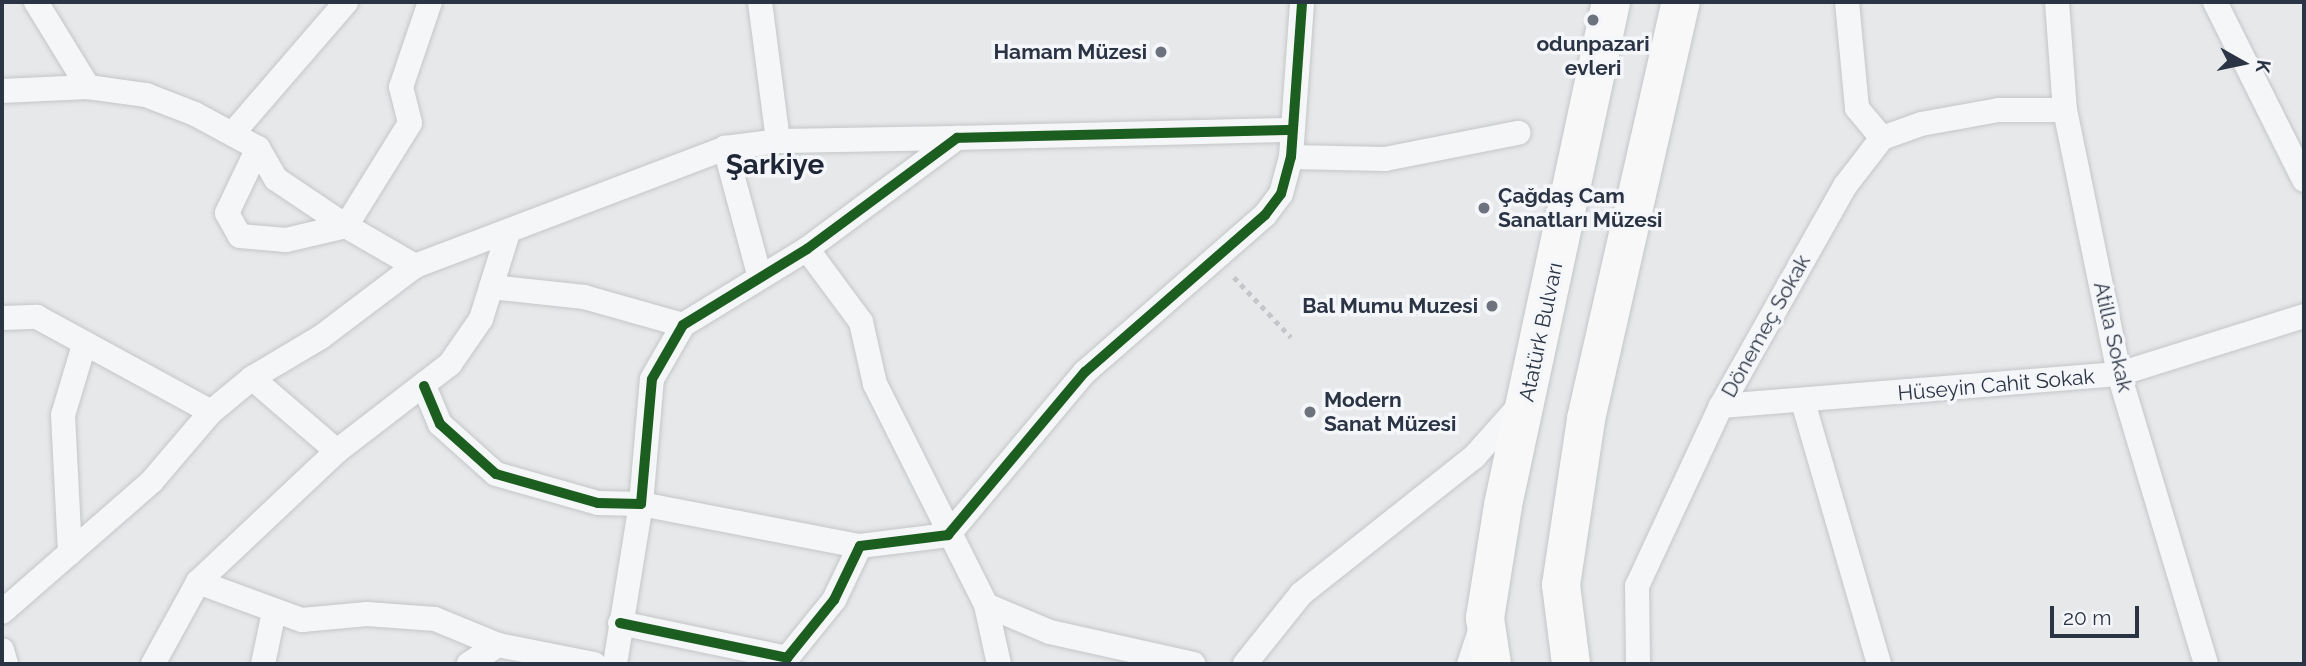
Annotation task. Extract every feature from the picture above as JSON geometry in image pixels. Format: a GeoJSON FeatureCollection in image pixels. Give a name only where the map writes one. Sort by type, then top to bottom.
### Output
{"type":"FeatureCollection","features":[{"type":"Feature","properties":{"kind":"main road","name":"Atatürk Bulvarı"},"geometry":{"type":"LineString","coordinates":[[1492,664],[1485,618],[1528,395],[1611,2]]}},
{"type":"Feature","properties":{"kind":"main road"},"geometry":{"type":"LineString","coordinates":[[1571,664],[1561,585],[1586,419],[1681,2]]}},
{"type":"Feature","properties":{"kind":"street"},"geometry":{"type":"LineString","coordinates":[[36,2],[88,87]]}},
{"type":"Feature","properties":{"kind":"street"},"geometry":{"type":"LineString","coordinates":[[233,133],[346,2]]}},
{"type":"Feature","properties":{"kind":"street"},"geometry":{"type":"LineString","coordinates":[[258,148],[227,213],[240,236],[286,240],[346,226],[410,123],[401,87],[430,2]]}},
{"type":"Feature","properties":{"kind":"street"},"geometry":{"type":"LineString","coordinates":[[760,2],[778,141]]}},
{"type":"Feature","properties":{"kind":"street"},"geometry":{"type":"LineString","coordinates":[[424,386],[440,424],[496,474],[598,503],[641,503],[860,546],[948,535],[1085,372],[1265,215],[1281,194],[1291,157],[1303,2]]}},
{"type":"Feature","properties":{"kind":"street"},"geometry":{"type":"LineString","coordinates":[[1847,2],[1857,108],[1882,138],[1921,124],[1999,110],[2065,110]]}},
{"type":"Feature","properties":{"kind":"street","name":"Atilla Sokak"},"geometry":{"type":"LineString","coordinates":[[2057,2],[2065,110],[2119,374],[2206,664]]}},
{"type":"Feature","properties":{"kind":"street"},"geometry":{"type":"LineString","coordinates":[[2215,2],[2304,180]]}},
{"type":"Feature","properties":{"kind":"street"},"geometry":{"type":"LineString","coordinates":[[2,91],[88,87],[146,95],[233,133],[258,148],[276,179],[346,226],[415,266]]}},
{"type":"Feature","properties":{"kind":"street"},"geometry":{"type":"LineString","coordinates":[[2,611],[152,481],[211,412],[252,378],[321,337],[415,266],[507,236],[725,148],[778,141],[1292,130]]}},
{"type":"Feature","properties":{"kind":"street"},"geometry":{"type":"LineString","coordinates":[[1291,157],[1385,159],[1518,133]]}},
{"type":"Feature","properties":{"kind":"street"},"geometry":{"type":"LineString","coordinates":[[615,664],[641,503],[652,379],[683,325],[760,274],[807,249],[957,138]]}},
{"type":"Feature","properties":{"kind":"street","name":"Dönemeç Sokak"},"geometry":{"type":"LineString","coordinates":[[1638,664],[1637,586],[1721,406],[1845,186],[1882,138]]}},
{"type":"Feature","properties":{"kind":"street"},"geometry":{"type":"LineString","coordinates":[[725,148],[760,274]]}},
{"type":"Feature","properties":{"kind":"street"},"geometry":{"type":"LineString","coordinates":[[153,664],[198,582],[337,451],[450,364],[481,319],[507,236]]}},
{"type":"Feature","properties":{"kind":"street"},"geometry":{"type":"LineString","coordinates":[[807,249],[861,322],[874,384],[986,606],[999,664]]}},
{"type":"Feature","properties":{"kind":"street"},"geometry":{"type":"LineString","coordinates":[[491,287],[584,297],[683,325]]}},
{"type":"Feature","properties":{"kind":"street","name":"Hüseyin Cahit Sokak"},"geometry":{"type":"LineString","coordinates":[[1721,406],[1803,402],[2119,374],[2304,316]]}},
{"type":"Feature","properties":{"kind":"street"},"geometry":{"type":"LineString","coordinates":[[2,318],[37,317],[211,412]]}},
{"type":"Feature","properties":{"kind":"street"},"geometry":{"type":"LineString","coordinates":[[70,552],[63,415],[84,345]]}},
{"type":"Feature","properties":{"kind":"street"},"geometry":{"type":"LineString","coordinates":[[252,378],[337,451]]}},
{"type":"Feature","properties":{"kind":"street"},"geometry":{"type":"LineString","coordinates":[[1250,663],[1301,594],[1475,457],[1528,395]]}},
{"type":"Feature","properties":{"kind":"street"},"geometry":{"type":"LineString","coordinates":[[1803,402],[1879,664]]}},
{"type":"Feature","properties":{"kind":"street"},"geometry":{"type":"LineString","coordinates":[[620,623],[718,654],[788,658],[834,600],[860,546]]}},
{"type":"Feature","properties":{"kind":"street"},"geometry":{"type":"LineString","coordinates":[[198,582],[302,620],[367,614],[435,618],[498,645],[594,664]]}},
{"type":"Feature","properties":{"kind":"street"},"geometry":{"type":"LineString","coordinates":[[986,606],[1050,632],[1193,664]]}},
{"type":"Feature","properties":{"kind":"street"},"geometry":{"type":"LineString","coordinates":[[263,664],[274,612]]}},
{"type":"Feature","properties":{"kind":"street"},"geometry":{"type":"LineString","coordinates":[[1469,664],[1485,618]]}},
{"type":"Feature","properties":{"kind":"street"},"geometry":{"type":"LineString","coordinates":[[469,664],[498,645]]}},
{"type":"Feature","properties":{"kind":"street"},"geometry":{"type":"LineString","coordinates":[[2,652],[6,664]]}},
{"type":"Feature","properties":{"kind":"path"},"geometry":{"type":"LineString","coordinates":[[1215,256],[1291,337]]}},
{"type":"Feature","properties":{"kind":"cycle path"},"geometry":{"type":"LineString","coordinates":[[620,623],[787,658],[834,600],[860,546],[948,535],[1085,372],[1265,215],[1281,194],[1291,157],[1302,2]]}},
{"type":"Feature","properties":{"kind":"cycle path"},"geometry":{"type":"LineString","coordinates":[[424,386],[440,424],[496,474],[598,503],[641,504],[652,379],[683,325],[807,249],[957,138],[1292,130]]}},
{"type":"Feature","properties":{"kind":"place","name":"odunpazari evleri"},"geometry":{"type":"Point","coordinates":[1593,20]}},
{"type":"Feature","properties":{"kind":"place","name":"Hamam Müzesi"},"geometry":{"type":"Point","coordinates":[1161,52]}},
{"type":"Feature","properties":{"kind":"place","name":"Çağdaş Cam Sanatları Müzesi"},"geometry":{"type":"Point","coordinates":[1484,208]}},
{"type":"Feature","properties":{"kind":"place","name":"Bal Mumu Muzesi"},"geometry":{"type":"Point","coordinates":[1492,306]}},
{"type":"Feature","properties":{"kind":"place","name":"Modern Sanat Müzesi"},"geometry":{"type":"Point","coordinates":[1310,412]}},
{"type":"Feature","properties":{"kind":"district","name":"Şarkiye"},"geometry":{"type":"Point","coordinates":[775,165]}}]}
